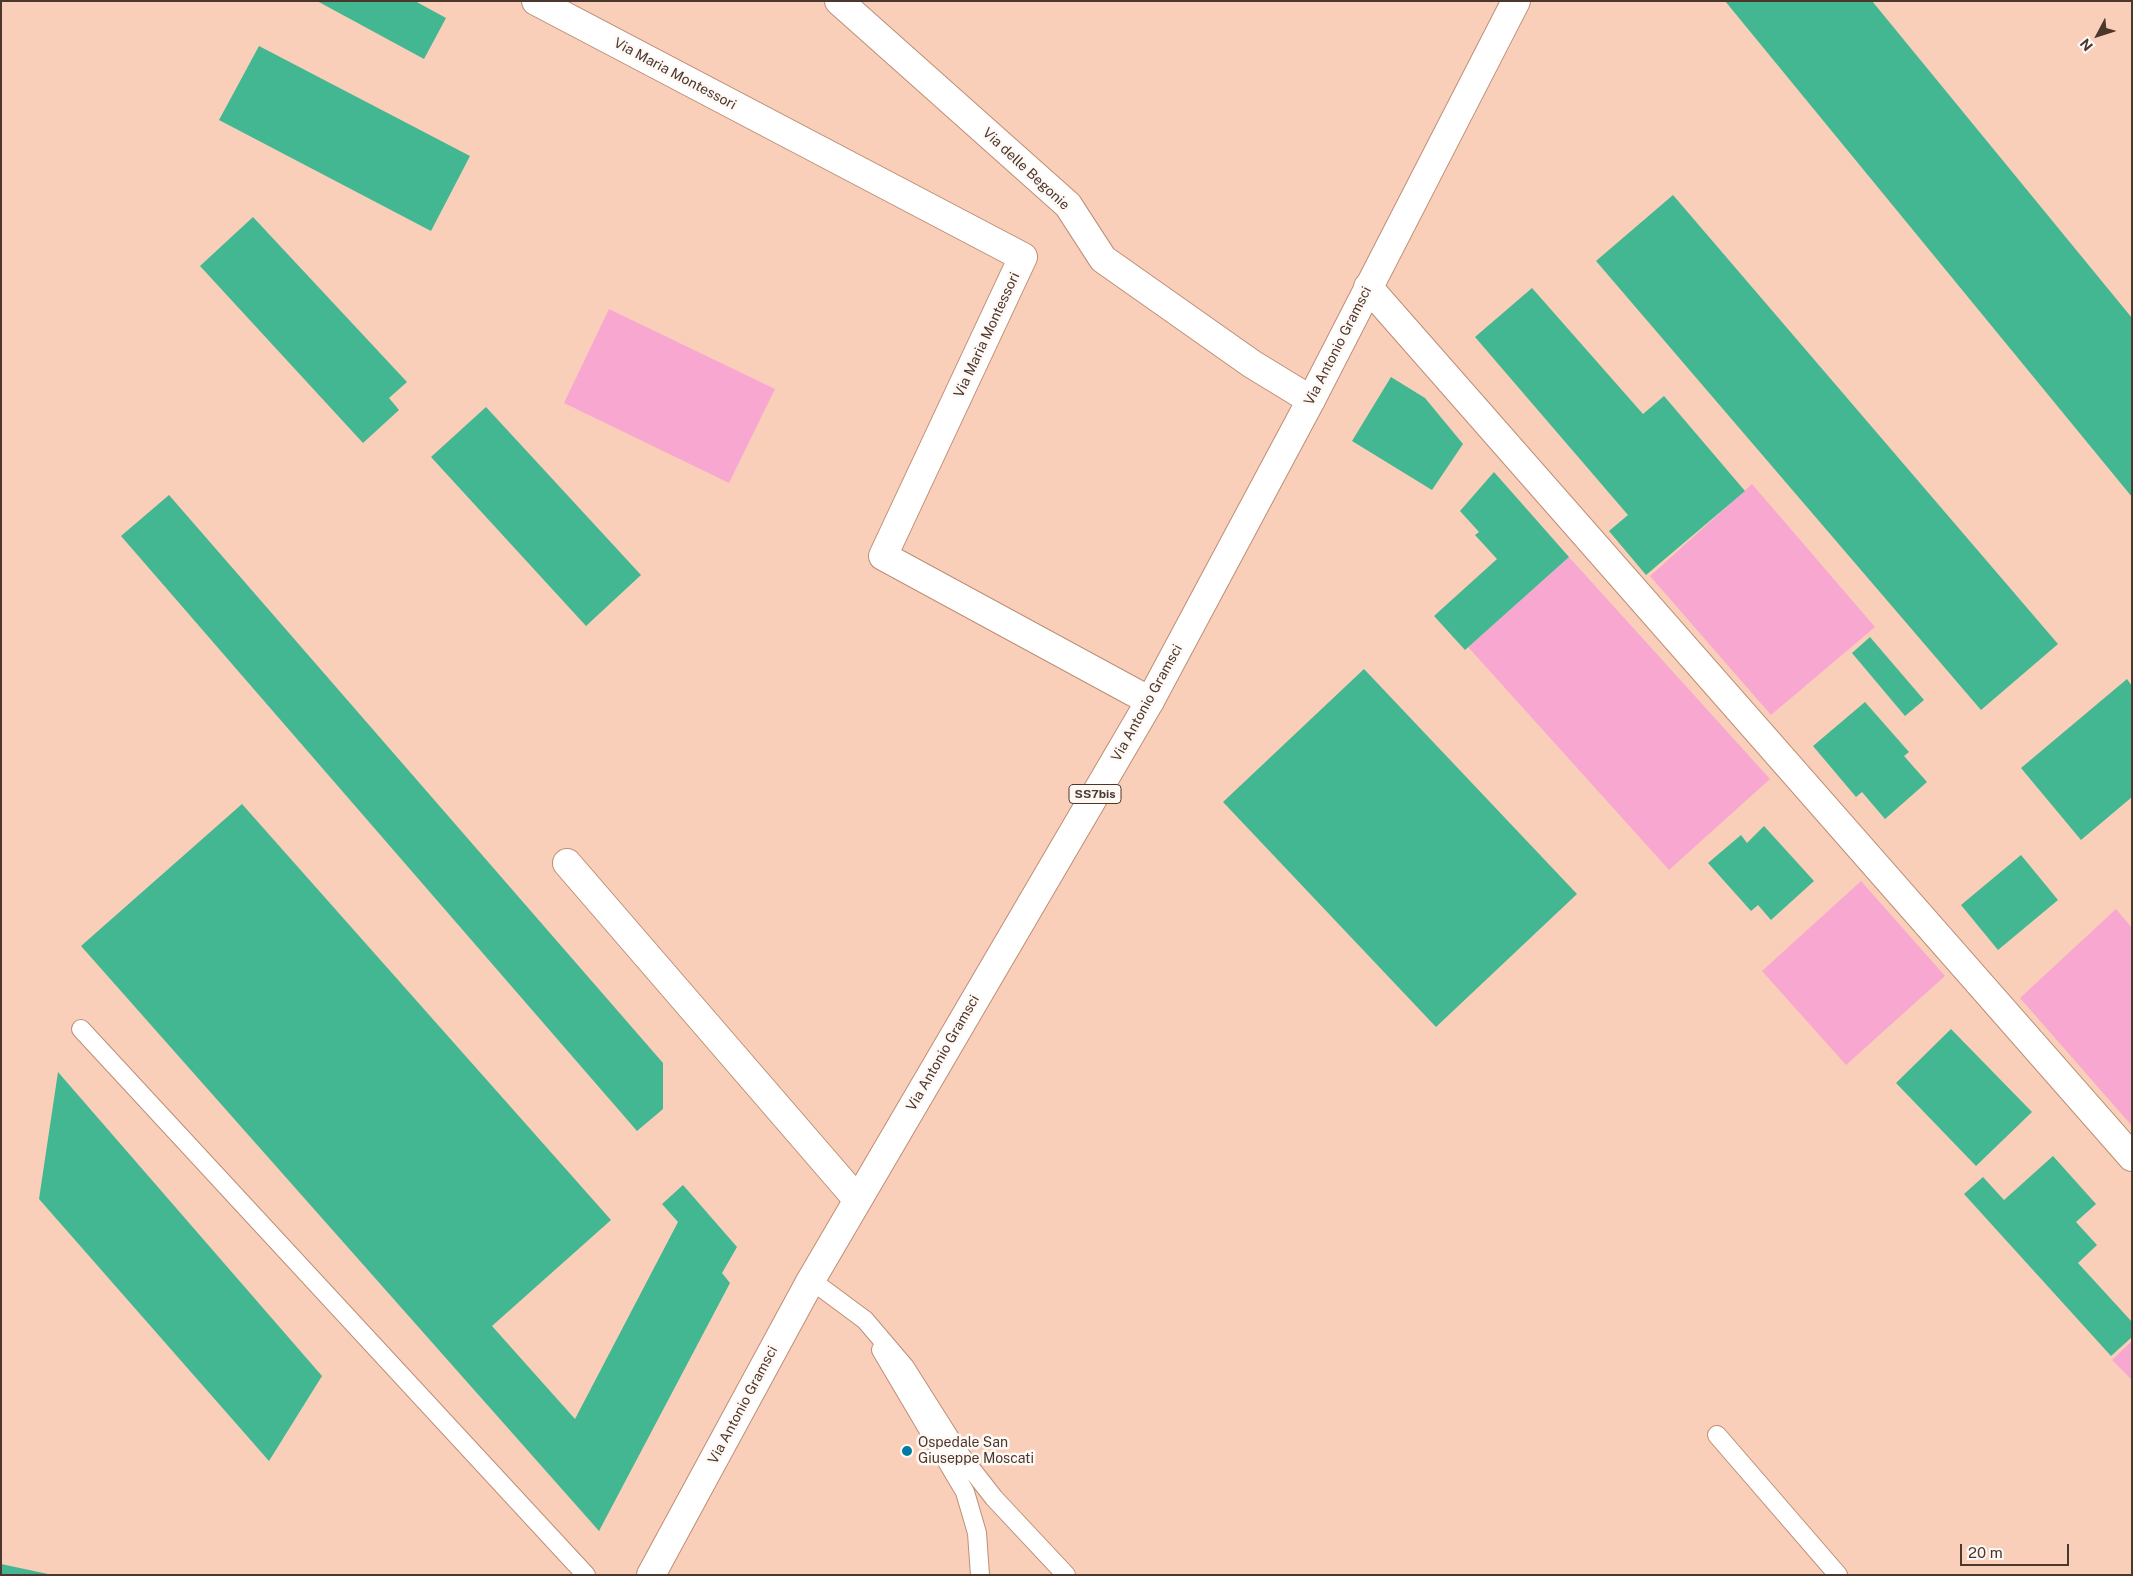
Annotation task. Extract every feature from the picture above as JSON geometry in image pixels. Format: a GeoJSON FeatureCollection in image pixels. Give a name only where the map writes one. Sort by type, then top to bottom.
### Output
{"type":"FeatureCollection","features":[{"type":"Feature","properties":{"kind":"street","name":"Via Maria Montessori"},"geometry":{"type":"LineString","coordinates":[[536,1],[1023,257],[884,556],[1150,701]]}},
{"type":"Feature","properties":{"kind":"street","name":"Via delle Begonie"},"geometry":{"type":"LineString","coordinates":[[839,1],[1068,205],[1102,259],[1252,364],[1311,400]]}},
{"type":"Feature","properties":{"kind":"street","name":"Via Antonio Gramsci"},"geometry":{"type":"LineString","coordinates":[[651,1575],[857,1199],[1150,701],[1311,400],[1516,1]]}},
{"type":"Feature","properties":{"kind":"street"},"geometry":{"type":"LineString","coordinates":[[1368,287],[2132,1156]]}},
{"type":"Feature","properties":{"kind":"street"},"geometry":{"type":"LineString","coordinates":[[567,863],[857,1199]]}},
{"type":"Feature","properties":{"kind":"lane"},"geometry":{"type":"LineString","coordinates":[[81,1029],[586,1575]]}},
{"type":"Feature","properties":{"kind":"lane"},"geometry":{"type":"LineString","coordinates":[[811,1280],[866,1320],[905,1367],[962,1457],[994,1498],[1066,1575]]}},
{"type":"Feature","properties":{"kind":"lane"},"geometry":{"type":"LineString","coordinates":[[866,1320],[890,1367],[965,1492],[976,1533],[980,1575]]}},
{"type":"Feature","properties":{"kind":"lane"},"geometry":{"type":"LineString","coordinates":[[1717,1435],[1838,1575]]}},
{"type":"Feature","properties":{"kind":"shaded area"},"geometry":{"type":"Polygon","coordinates":[[[609,309],[775,389],[729,483],[564,403],[609,309]]]}},
{"type":"Feature","properties":{"kind":"shaded area"},"geometry":{"type":"Polygon","coordinates":[[[1752,484],[1875,627],[1771,715],[1650,576],[1752,484]]]}},
{"type":"Feature","properties":{"kind":"shaded area"},"geometry":{"type":"Polygon","coordinates":[[[1569,557],[1770,779],[1669,870],[1468,647],[1569,557]]]}},
{"type":"Feature","properties":{"kind":"shaded area"},"geometry":{"type":"Polygon","coordinates":[[[1861,881],[1945,976],[1846,1065],[1762,971],[1861,881]]]}},
{"type":"Feature","properties":{"kind":"shaded area"},"geometry":{"type":"Polygon","coordinates":[[[2116,909],[2132,928],[2132,1126],[2020,998],[2116,909]]]}},
{"type":"Feature","properties":{"kind":"shaded area"},"geometry":{"type":"Polygon","coordinates":[[[2132,1341],[2132,1380],[2112,1360],[2132,1341]]]}},
{"type":"Feature","properties":{"kind":"building"},"geometry":{"type":"Polygon","coordinates":[[[317,1],[415,1],[446,18],[424,59],[317,1]]]}},
{"type":"Feature","properties":{"kind":"building"},"geometry":{"type":"Polygon","coordinates":[[[1725,1],[1872,1],[2132,318],[2132,497],[1725,1]]]}},
{"type":"Feature","properties":{"kind":"building"},"geometry":{"type":"Polygon","coordinates":[[[259,46],[470,156],[431,231],[219,120],[259,46]]]}},
{"type":"Feature","properties":{"kind":"building"},"geometry":{"type":"Polygon","coordinates":[[[1673,195],[2058,644],[1981,710],[1596,261],[1673,195]]]}},
{"type":"Feature","properties":{"kind":"building"},"geometry":{"type":"Polygon","coordinates":[[[253,217],[407,382],[389,398],[399,410],[363,443],[200,266],[253,217]]]}},
{"type":"Feature","properties":{"kind":"building"},"geometry":{"type":"Polygon","coordinates":[[[1532,288],[1643,414],[1664,396],[1745,491],[1646,575],[1609,531],[1628,515],[1475,337],[1532,288]]]}},
{"type":"Feature","properties":{"kind":"building"},"geometry":{"type":"Polygon","coordinates":[[[1391,377],[1425,398],[1463,444],[1432,490],[1352,441],[1391,377]]]}},
{"type":"Feature","properties":{"kind":"building"},"geometry":{"type":"Polygon","coordinates":[[[486,407],[641,575],[586,626],[431,457],[486,407]]]}},
{"type":"Feature","properties":{"kind":"building"},"geometry":{"type":"Polygon","coordinates":[[[1494,472],[1569,557],[1465,650],[1434,616],[1497,559],[1475,535],[1479,532],[1460,511],[1494,472]]]}},
{"type":"Feature","properties":{"kind":"building"},"geometry":{"type":"Polygon","coordinates":[[[169,495],[663,1063],[663,1109],[637,1131],[121,536],[169,495]]]}},
{"type":"Feature","properties":{"kind":"building"},"geometry":{"type":"Polygon","coordinates":[[[1870,637],[1924,700],[1905,716],[1852,653],[1870,637]]]}},
{"type":"Feature","properties":{"kind":"building"},"geometry":{"type":"Polygon","coordinates":[[[1364,669],[1577,894],[1436,1027],[1223,802],[1364,669]]]}},
{"type":"Feature","properties":{"kind":"building"},"geometry":{"type":"Polygon","coordinates":[[[2127,679],[2132,686],[2132,797],[2081,840],[2021,768],[2127,679]]]}},
{"type":"Feature","properties":{"kind":"building"},"geometry":{"type":"Polygon","coordinates":[[[1865,702],[1909,752],[1904,756],[1927,782],[1885,819],[1862,792],[1856,797],[1813,746],[1865,702]]]}},
{"type":"Feature","properties":{"kind":"building"},"geometry":{"type":"Polygon","coordinates":[[[242,804],[611,1220],[492,1326],[575,1419],[678,1222],[662,1204],[683,1185],[737,1247],[722,1273],[730,1283],[599,1531],[81,946],[242,804]]]}},
{"type":"Feature","properties":{"kind":"building"},"geometry":{"type":"Polygon","coordinates":[[[1764,826],[1814,881],[1771,920],[1758,905],[1751,911],[1708,863],[1741,835],[1747,843],[1764,826]]]}},
{"type":"Feature","properties":{"kind":"building"},"geometry":{"type":"Polygon","coordinates":[[[2021,855],[2058,900],[1998,950],[1961,905],[2021,855]]]}},
{"type":"Feature","properties":{"kind":"building"},"geometry":{"type":"Polygon","coordinates":[[[1951,1029],[2032,1112],[1976,1166],[1896,1083],[1951,1029]]]}},
{"type":"Feature","properties":{"kind":"building"},"geometry":{"type":"Polygon","coordinates":[[[58,1072],[322,1376],[269,1461],[39,1199],[58,1072]]]}},
{"type":"Feature","properties":{"kind":"building"},"geometry":{"type":"Polygon","coordinates":[[[2053,1156],[2096,1204],[2076,1222],[2097,1245],[2078,1263],[2132,1322],[2132,1337],[2111,1356],[1964,1194],[1983,1177],[2004,1200],[2053,1156]]]}},
{"type":"Feature","properties":{"kind":"building"},"geometry":{"type":"Polygon","coordinates":[[[1,1564],[48,1574],[48,1575],[1,1575],[1,1564]]]}},
{"type":"Feature","properties":{"kind":"place","name":"Ospedale San Giuseppe Moscati"},"geometry":{"type":"Point","coordinates":[907,1451]}}]}
